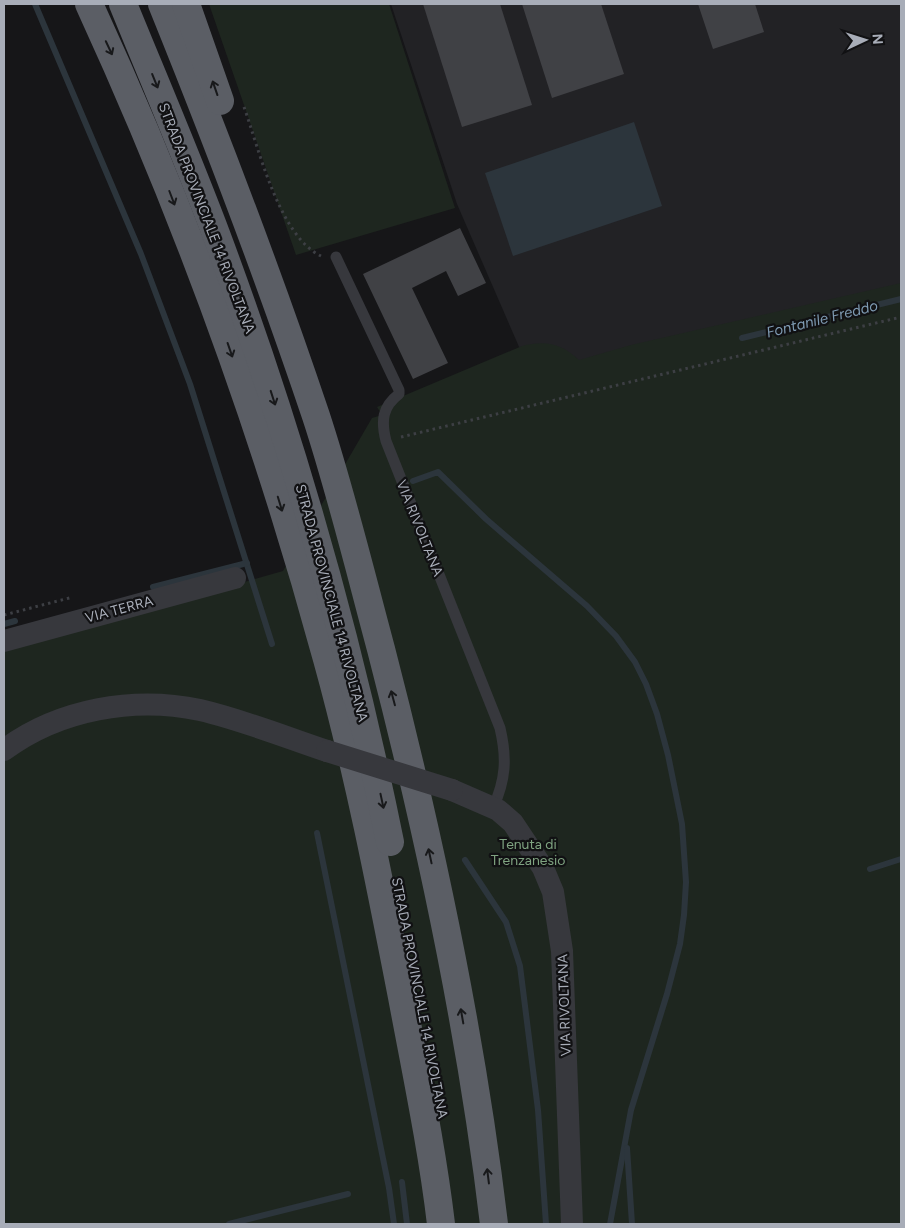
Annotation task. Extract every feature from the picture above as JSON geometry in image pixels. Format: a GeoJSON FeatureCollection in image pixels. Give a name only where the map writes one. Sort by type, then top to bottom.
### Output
{"type":"FeatureCollection","features":[{"type":"Feature","properties":{"kind":"highway"},"geometry":{"type":"LineString","coordinates":[[89,4],[162,173],[223,328],[259,434],[328,660],[388,916],[441,1224]]}},
{"type":"Feature","properties":{"kind":"highway","name":"STRADA PROVINCIALE 14 RIVOLTANA"},"geometry":{"type":"LineString","coordinates":[[123,4],[216,234],[273,399],[309,512],[370,743],[434,1068],[458,1224]]}},
{"type":"Feature","properties":{"kind":"highway"},"geometry":{"type":"LineString","coordinates":[[162,4],[240,198],[316,418],[364,584],[419,807],[452,962],[476,1092],[494,1224]]}},
{"type":"Feature","properties":{"kind":"highway"},"geometry":{"type":"LineString","coordinates":[[186,4],[296,322],[316,418]]}},
{"type":"Feature","properties":{"kind":"street","name":"VIA TERRA"},"geometry":{"type":"LineString","coordinates":[[4,641],[236,578]]}},
{"type":"Feature","properties":{"kind":"street","name":"VIA RIVOLTANA"},"geometry":{"type":"LineString","coordinates":[[4,750],[27,735],[66,717],[118,706],[152,705],[205,712],[452,790],[493,808],[513,823],[548,878],[558,913],[562,951],[572,1224]]}},
{"type":"Feature","properties":{"kind":"lane","name":"VIA RIVOLTANA"},"geometry":{"type":"LineString","coordinates":[[336,257],[399,390],[400,394],[392,399],[385,410],[383,426],[386,441],[500,728],[506,769],[500,792],[493,808]]}},
{"type":"Feature","properties":{"kind":"path"},"geometry":{"type":"LineString","coordinates":[[241,100],[284,217],[308,248],[320,255],[336,257]]}},
{"type":"Feature","properties":{"kind":"path"},"geometry":{"type":"LineString","coordinates":[[386,441],[901,317]]}},
{"type":"Feature","properties":{"kind":"path"},"geometry":{"type":"LineString","coordinates":[[4,615],[73,597]]}},
{"type":"Feature","properties":{"kind":"shaded area"},"geometry":{"type":"Polygon","coordinates":[[[391,4],[901,4],[901,292],[533,379],[457,204],[391,4]]]}},
{"type":"Feature","properties":{"kind":"shaded area"},"geometry":{"type":"Polygon","coordinates":[[[634,122],[662,206],[513,256],[485,173],[634,122]]]}},
{"type":"Feature","properties":{"kind":"green space"},"geometry":{"type":"Polygon","coordinates":[[[209,4],[389,4],[455,208],[296,255],[209,4]]]}},
{"type":"Feature","properties":{"kind":"green space","name":"Tenuta di Trenzanesio"},"geometry":{"type":"Polygon","coordinates":[[[901,283],[901,1224],[4,1224],[4,650],[283,571],[372,418],[382,415],[377,407],[522,346],[538,343],[552,344],[566,350],[579,360],[631,345],[901,283]]]}},
{"type":"Feature","properties":{"kind":"building"},"geometry":{"type":"Polygon","coordinates":[[[423,4],[500,4],[532,105],[462,127],[423,4]]]}},
{"type":"Feature","properties":{"kind":"building"},"geometry":{"type":"Polygon","coordinates":[[[522,4],[601,4],[624,74],[552,98],[522,4]]]}},
{"type":"Feature","properties":{"kind":"building"},"geometry":{"type":"Polygon","coordinates":[[[698,4],[755,4],[764,32],[713,49],[698,4]]]}},
{"type":"Feature","properties":{"kind":"building"},"geometry":{"type":"Polygon","coordinates":[[[460,228],[486,283],[458,296],[446,271],[412,288],[448,363],[413,379],[363,274],[460,228]]]}},
{"type":"Feature","properties":{"kind":"waterway"},"geometry":{"type":"LineString","coordinates":[[35,4],[141,254],[190,384],[272,644]]}},
{"type":"Feature","properties":{"kind":"waterway","name":"Fontanile Freddo"},"geometry":{"type":"LineString","coordinates":[[742,338],[901,299]]}},
{"type":"Feature","properties":{"kind":"waterway"},"geometry":{"type":"LineString","coordinates":[[413,481],[438,472],[486,519],[587,606],[616,636],[635,662],[646,684],[657,714],[668,755],[682,824],[686,882],[684,915],[680,944],[667,994],[631,1110],[610,1224]]}},
{"type":"Feature","properties":{"kind":"waterway"},"geometry":{"type":"LineString","coordinates":[[153,587],[247,563]]}},
{"type":"Feature","properties":{"kind":"waterway"},"geometry":{"type":"LineString","coordinates":[[4,624],[15,621]]}},
{"type":"Feature","properties":{"kind":"waterway"},"geometry":{"type":"LineString","coordinates":[[317,833],[389,1188],[394,1224]]}},
{"type":"Feature","properties":{"kind":"waterway"},"geometry":{"type":"LineString","coordinates":[[870,869],[901,859]]}},
{"type":"Feature","properties":{"kind":"waterway"},"geometry":{"type":"LineString","coordinates":[[465,860],[506,922],[520,966],[538,1110],[546,1224]]}},
{"type":"Feature","properties":{"kind":"waterway"},"geometry":{"type":"LineString","coordinates":[[627,1148],[632,1224]]}},
{"type":"Feature","properties":{"kind":"waterway"},"geometry":{"type":"LineString","coordinates":[[402,1182],[407,1224]]}},
{"type":"Feature","properties":{"kind":"waterway"},"geometry":{"type":"LineString","coordinates":[[229,1224],[348,1194]]}}]}
